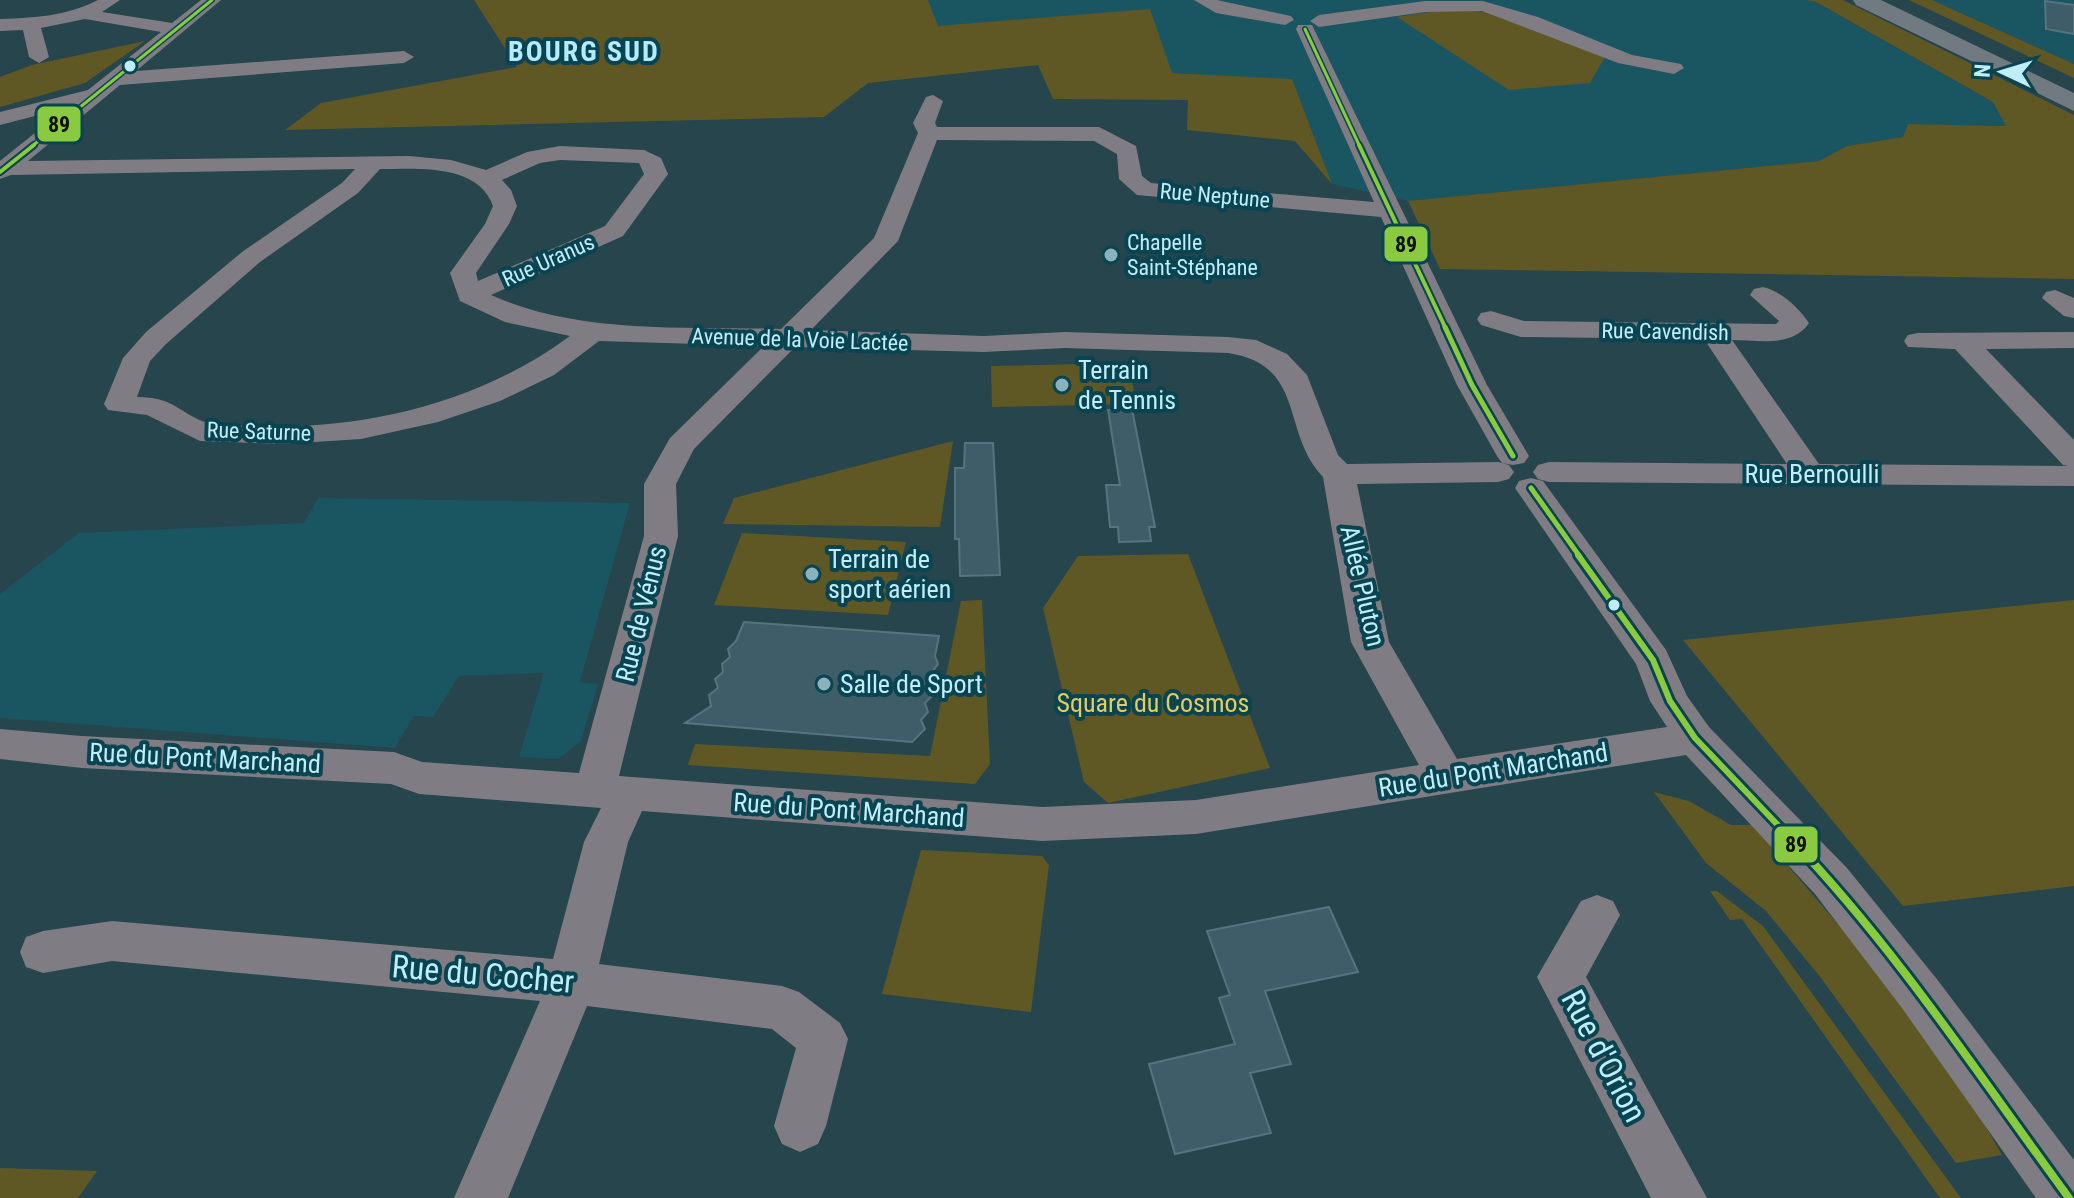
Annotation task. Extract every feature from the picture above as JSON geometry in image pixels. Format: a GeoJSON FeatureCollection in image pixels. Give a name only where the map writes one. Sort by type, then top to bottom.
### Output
{"type":"FeatureCollection","features":[{"type":"Feature","properties":{"kind":"highway"},"geometry":{"type":"LineString","coordinates":[[1864,0],[2074,103]]}},
{"type":"Feature","properties":{"kind":"highway"},"geometry":{"type":"LineString","coordinates":[[1888,0],[2074,89]]}},
{"type":"Feature","properties":{"kind":"street"},"geometry":{"type":"LineString","coordinates":[[0,25],[31,24],[87,13],[111,0]]}},
{"type":"Feature","properties":{"kind":"street"},"geometry":{"type":"LineString","coordinates":[[2,170],[212,0]]}},
{"type":"Feature","properties":{"kind":"street"},"geometry":{"type":"LineString","coordinates":[[1203,0],[1222,9],[1300,17],[1440,5],[1481,6],[1536,23],[1645,66],[1674,68]]}},
{"type":"Feature","properties":{"kind":"street"},"geometry":{"type":"LineString","coordinates":[[87,13],[175,29]]}},
{"type":"Feature","properties":{"kind":"street"},"geometry":{"type":"LineString","coordinates":[[1300,17],[1472,385],[1514,485],[1540,480],[1653,660],[1670,701],[1695,738],[1831,881],[1919,993],[2069,1198]]}},
{"type":"Feature","properties":{"kind":"street"},"geometry":{"type":"LineString","coordinates":[[31,24],[39,57]]}},
{"type":"Feature","properties":{"kind":"street"},"geometry":{"type":"LineString","coordinates":[[115,79],[404,57]]}},
{"type":"Feature","properties":{"kind":"street"},"geometry":{"type":"LineString","coordinates":[[0,119],[93,95]]}},
{"type":"Feature","properties":{"kind":"street","name":"Rue de Vénus"},"geometry":{"type":"LineString","coordinates":[[481,1198],[549,1043],[571,982],[606,842],[610,793],[604,764],[661,536],[660,484],[681,445],[885,241],[929,133],[924,123],[933,101]]}},
{"type":"Feature","properties":{"kind":"street","name":"Rue Neptune"},"geometry":{"type":"LineString","coordinates":[[929,133],[1099,134],[1128,151],[1131,179],[1145,190],[1389,210]]}},
{"type":"Feature","properties":{"kind":"street","name":"Rue Uranus"},"geometry":{"type":"LineString","coordinates":[[469,295],[614,231],[656,174],[653,163],[644,157],[560,153],[535,157],[486,178]]}},
{"type":"Feature","properties":{"kind":"street"},"geometry":{"type":"LineString","coordinates":[[2,170],[374,162],[422,163],[461,169],[498,185],[505,206],[495,230],[471,258],[463,273],[469,295]]}},
{"type":"Feature","properties":{"kind":"street","name":"Rue Saturne"},"geometry":{"type":"LineString","coordinates":[[374,162],[350,188],[251,257],[156,338],[137,358],[119,404],[154,407],[200,432],[284,435],[361,430],[427,416],[489,395],[544,369],[593,332]]}},
{"type":"Feature","properties":{"kind":"street","name":"Avenue de la Voie Lactée"},"geometry":{"type":"LineString","coordinates":[[469,295],[515,316],[593,332],[984,344],[1065,340],[1228,345],[1256,349],[1277,360],[1297,381],[1323,458],[1339,474]]}},
{"type":"Feature","properties":{"kind":"street","name":"Rue Cavendish"},"geometry":{"type":"LineString","coordinates":[[1491,319],[1521,329],[1782,332],[1795,323],[1785,311],[1763,295]]}},
{"type":"Feature","properties":{"kind":"street"},"geometry":{"type":"LineString","coordinates":[[1712,331],[1810,474]]}},
{"type":"Feature","properties":{"kind":"street"},"geometry":{"type":"LineString","coordinates":[[1918,341],[2074,340]]}},
{"type":"Feature","properties":{"kind":"street"},"geometry":{"type":"LineString","coordinates":[[1963,341],[2074,458]]}},
{"type":"Feature","properties":{"kind":"street"},"geometry":{"type":"LineString","coordinates":[[1339,474],[1505,464]]}},
{"type":"Feature","properties":{"kind":"street","name":"Allée Pluton"},"geometry":{"type":"LineString","coordinates":[[1339,474],[1370,642],[1446,777]]}},
{"type":"Feature","properties":{"kind":"street","name":"Rue Bernoulli"},"geometry":{"type":"LineString","coordinates":[[1540,480],[1810,474],[2074,476]]}},
{"type":"Feature","properties":{"kind":"street","name":"Rue du Pont Marchand"},"geometry":{"type":"LineString","coordinates":[[0,744],[82,752],[256,758],[394,768],[419,778],[1042,824],[1196,817],[1695,738]]}},
{"type":"Feature","properties":{"kind":"street","name":"Rue d'Orion"},"geometry":{"type":"LineString","coordinates":[[1597,915],[1561,977],[1680,1198]]}},
{"type":"Feature","properties":{"kind":"street","name":"Rue du Cocher"},"geometry":{"type":"LineString","coordinates":[[43,952],[112,941],[571,982],[782,1008],[823,1039],[800,1126]]}},
{"type":"Feature","properties":{"kind":"shaded area"},"geometry":{"type":"Polygon","coordinates":[[[928,0],[1806,0],[1815,2],[1993,102],[2007,126],[1908,124],[1904,137],[1847,146],[1819,161],[1408,201],[1332,184],[1292,80],[1172,73],[938,26],[928,0]]]}},
{"type":"Feature","properties":{"kind":"shaded area"},"geometry":{"type":"Polygon","coordinates":[[[1932,0],[2074,0],[2074,64],[2072,63],[1932,0]]]}},
{"type":"Feature","properties":{"kind":"shaded area"},"geometry":{"type":"Polygon","coordinates":[[[318,498],[630,503],[580,682],[598,684],[581,741],[558,759],[519,757],[544,673],[459,676],[433,717],[414,716],[395,748],[0,718],[0,594],[79,533],[304,523],[318,498]]]}},
{"type":"Feature","properties":{"kind":"green space"},"geometry":{"type":"Polygon","coordinates":[[[474,0],[928,0],[938,26],[1150,9],[1172,73],[1292,79],[1332,184],[1295,141],[1187,130],[1188,100],[1053,99],[1038,65],[868,83],[824,117],[285,130],[321,103],[517,67],[474,0]]]}},
{"type":"Feature","properties":{"kind":"green space"},"geometry":{"type":"Polygon","coordinates":[[[1806,0],[1843,0],[2074,115],[2074,279],[1440,269],[1408,201],[1819,161],[1847,146],[1903,137],[1908,124],[2006,126],[1993,102],[1816,2],[1806,0]]]}},
{"type":"Feature","properties":{"kind":"green space"},"geometry":{"type":"Polygon","coordinates":[[[1909,0],[1932,0],[2074,64],[2074,78],[1909,0]]]}},
{"type":"Feature","properties":{"kind":"green space"},"geometry":{"type":"Polygon","coordinates":[[[1457,8],[1490,13],[1605,57],[1590,83],[1509,90],[1397,17],[1457,8]]]}},
{"type":"Feature","properties":{"kind":"green space"},"geometry":{"type":"Polygon","coordinates":[[[145,41],[85,83],[0,107],[0,77],[32,65],[145,41]]]}},
{"type":"Feature","properties":{"kind":"green space","name":"Terrain de Tennis"},"geometry":{"type":"Polygon","coordinates":[[[1129,363],[1136,404],[992,407],[991,366],[1129,363]]]}},
{"type":"Feature","properties":{"kind":"green space"},"geometry":{"type":"Polygon","coordinates":[[[953,441],[940,527],[723,524],[734,498],[953,441]]]}},
{"type":"Feature","properties":{"kind":"green space","name":"Terrain de sport aérien"},"geometry":{"type":"Polygon","coordinates":[[[742,533],[906,542],[888,615],[714,605],[742,533]]]}},
{"type":"Feature","properties":{"kind":"green space","name":"Square du Cosmos"},"geometry":{"type":"Polygon","coordinates":[[[1188,554],[1270,768],[1108,803],[1084,782],[1043,608],[1078,556],[1188,554]]]}},
{"type":"Feature","properties":{"kind":"green space"},"geometry":{"type":"Polygon","coordinates":[[[982,600],[990,764],[975,784],[688,765],[695,744],[930,756],[961,601],[982,600]]]}},
{"type":"Feature","properties":{"kind":"green space"},"geometry":{"type":"Polygon","coordinates":[[[2074,600],[2074,886],[1903,906],[1683,640],[2074,600]]]}},
{"type":"Feature","properties":{"kind":"green space"},"geometry":{"type":"Polygon","coordinates":[[[1654,792],[1689,801],[1731,825],[1753,825],[1854,943],[1958,1078],[2002,1155],[1956,1163],[1821,978],[1766,911],[1706,863],[1654,792]]]}},
{"type":"Feature","properties":{"kind":"green space"},"geometry":{"type":"Polygon","coordinates":[[[921,850],[1042,856],[1049,865],[1031,1012],[882,994],[921,850]]]}},
{"type":"Feature","properties":{"kind":"green space"},"geometry":{"type":"Polygon","coordinates":[[[1710,891],[1717,891],[1763,926],[1961,1198],[1940,1198],[1742,919],[1730,920],[1710,891]]]}},
{"type":"Feature","properties":{"kind":"green space"},"geometry":{"type":"Polygon","coordinates":[[[0,1168],[97,1171],[78,1198],[0,1198],[0,1168]]]}},
{"type":"Feature","properties":{"kind":"building"},"geometry":{"type":"Polygon","coordinates":[[[2045,1],[2074,5],[2074,34],[2046,29],[2045,1]]]}},
{"type":"Feature","properties":{"kind":"building"},"geometry":{"type":"Polygon","coordinates":[[[1132,409],[1155,527],[1149,527],[1151,541],[1119,542],[1118,527],[1110,527],[1106,485],[1120,485],[1108,410],[1132,409]]]}},
{"type":"Feature","properties":{"kind":"building"},"geometry":{"type":"Polygon","coordinates":[[[965,443],[993,443],[1000,575],[960,576],[959,539],[955,539],[955,468],[964,468],[965,443]]]}},
{"type":"Feature","properties":{"kind":"building","name":"Salle de Sport"},"geometry":{"type":"Polygon","coordinates":[[[744,622],[939,636],[935,656],[938,664],[932,672],[935,681],[928,687],[932,696],[925,703],[928,712],[921,720],[925,729],[912,742],[685,723],[711,706],[709,695],[718,688],[715,679],[723,672],[722,664],[730,657],[728,649],[736,641],[744,622]]]}},
{"type":"Feature","properties":{"kind":"building"},"geometry":{"type":"Polygon","coordinates":[[[1329,907],[1358,972],[1265,991],[1291,1064],[1250,1073],[1271,1133],[1175,1154],[1149,1064],[1235,1044],[1219,998],[1230,995],[1207,931],[1329,907]]]}},
{"type":"Feature","properties":{"kind":"transit line","name":"89"},"geometry":{"type":"LineString","coordinates":[[0,172],[212,0]]}},
{"type":"Feature","properties":{"kind":"transit line","name":"89"},"geometry":{"type":"LineString","coordinates":[[1305,29],[1472,385],[1513,456]]}},
{"type":"Feature","properties":{"kind":"transit line","name":"89"},"geometry":{"type":"LineString","coordinates":[[1531,488],[1653,660],[1670,701],[1695,738],[1831,881],[1919,993],[2069,1198]]}},
{"type":"Feature","properties":{"kind":"place","name":"Chapelle Saint-Stéphane"},"geometry":{"type":"Point","coordinates":[1111,255]}},
{"type":"Feature","properties":{"kind":"place","name":"Terrain de Tennis"},"geometry":{"type":"Point","coordinates":[1062,385]}},
{"type":"Feature","properties":{"kind":"place","name":"Terrain de sport aérien"},"geometry":{"type":"Point","coordinates":[812,574]}},
{"type":"Feature","properties":{"kind":"place","name":"Salle de Sport"},"geometry":{"type":"Point","coordinates":[824,684]}},
{"type":"Feature","properties":{"kind":"district","name":"BOURG SUD"},"geometry":{"type":"Point","coordinates":[584,51]}}]}
